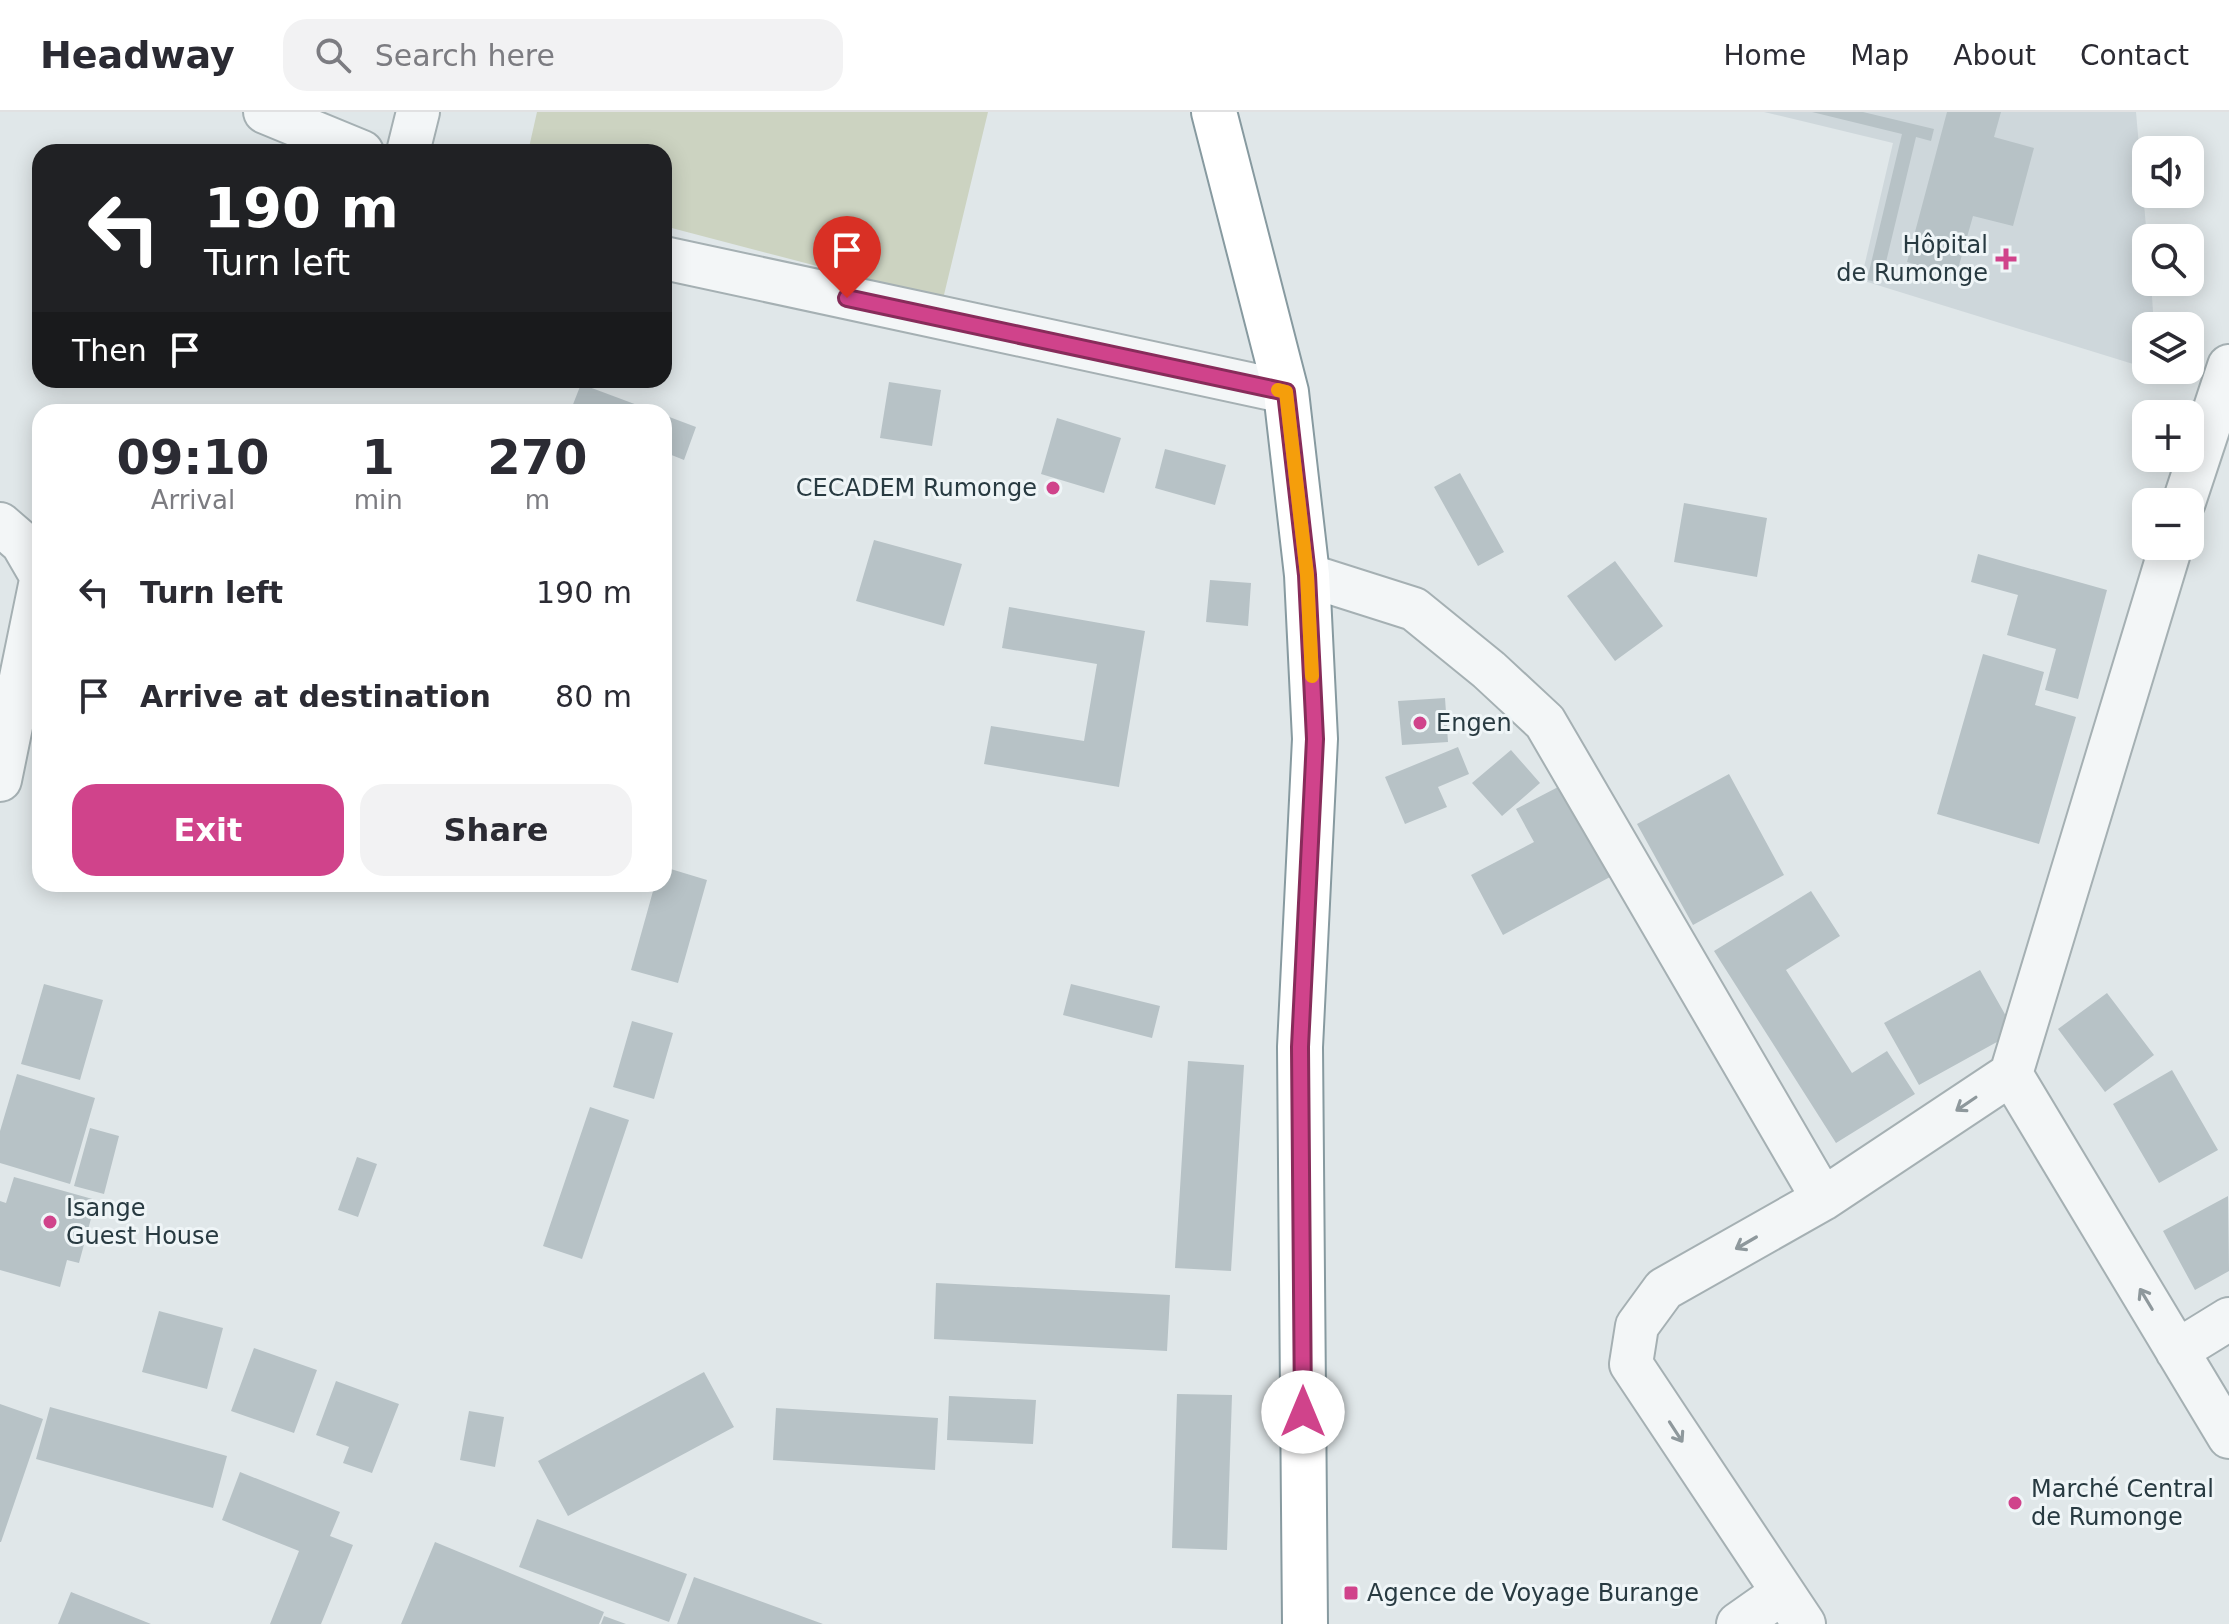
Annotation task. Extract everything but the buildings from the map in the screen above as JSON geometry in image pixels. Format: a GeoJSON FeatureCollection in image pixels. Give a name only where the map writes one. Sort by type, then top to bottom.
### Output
{"type":"FeatureCollection","features":[{"type":"Feature","properties":{"kind":"highway"},"geometry":{"type":"LineString","coordinates":[[1214,112],[1286,392],[1307,575],[1315,739],[1300,1047],[1305,1624]]}},
{"type":"Feature","properties":{"kind":"street"},"geometry":{"type":"LineString","coordinates":[[265,112],[343,144]]}},
{"type":"Feature","properties":{"kind":"street"},"geometry":{"type":"LineString","coordinates":[[410,144],[418,112]]}},
{"type":"Feature","properties":{"kind":"street"},"geometry":{"type":"LineString","coordinates":[[672,260],[1286,392]]}},
{"type":"Feature","properties":{"kind":"street"},"geometry":{"type":"LineString","coordinates":[[2189,488],[2229,366]]}},
{"type":"Feature","properties":{"kind":"street"},"geometry":{"type":"LineString","coordinates":[[0,524],[22,543],[32,560]]}},
{"type":"Feature","properties":{"kind":"street"},"geometry":{"type":"LineString","coordinates":[[1738,1624],[1793,1608],[1631,1364],[1637,1326],[1664,1289],[1823,1199],[2011,1074],[2167,560]]}},
{"type":"Feature","properties":{"kind":"street"},"geometry":{"type":"LineString","coordinates":[[1307,575],[1414,609],[1489,670],[1545,722],[1823,1199]]}},
{"type":"Feature","properties":{"kind":"street"},"geometry":{"type":"LineString","coordinates":[[0,780],[32,624]]}},
{"type":"Feature","properties":{"kind":"street"},"geometry":{"type":"LineString","coordinates":[[2011,1074],[2229,1437]]}},
{"type":"Feature","properties":{"kind":"street"},"geometry":{"type":"LineString","coordinates":[[2177,1351],[2229,1319]]}},
{"type":"Feature","properties":{"kind":"shaded area","name":"Hôpital de Rumonge"},"geometry":{"type":"Polygon","coordinates":[[[1764,112],[2136,112],[2138,136],[2132,136],[2132,208],[2144,208],[2146,224],[2132,224],[2132,296],[2152,296],[2153,312],[2132,312],[2132,364],[1861,280],[1893,143],[1764,112]]]}},
{"type":"Feature","properties":{"kind":"green space"},"geometry":{"type":"Polygon","coordinates":[[[537,112],[988,112],[943,299],[672,228],[672,144],[530,144],[537,112]]]}},
{"type":"Feature","properties":{"kind":"slow traffic"},"geometry":{"type":"LineString","coordinates":[[1278,390],[1286,392],[1307,575],[1312,676]]}},
{"type":"Feature","properties":{"kind":"place","name":"Hôpital de Rumonge"},"geometry":{"type":"Point","coordinates":[2006,259]}},
{"type":"Feature","properties":{"kind":"place","name":"CECADEM Rumonge"},"geometry":{"type":"Point","coordinates":[1053,488]}},
{"type":"Feature","properties":{"kind":"place","name":"Engen"},"geometry":{"type":"Point","coordinates":[1420,723]}},
{"type":"Feature","properties":{"kind":"place","name":"Isange Guest House"},"geometry":{"type":"Point","coordinates":[50,1222]}},
{"type":"Feature","properties":{"kind":"place","name":"Marché Central de Rumonge"},"geometry":{"type":"Point","coordinates":[2015,1503]}},
{"type":"Feature","properties":{"kind":"place","name":"Agence de Voyage Burange"},"geometry":{"type":"Point","coordinates":[1351,1593]}},
{"type":"Feature","properties":{"kind":"route"},"geometry":{"type":"LineString","coordinates":[[847,298],[1286,392],[1307,575],[1315,739],[1300,1047],[1303,1412]]}}]}
